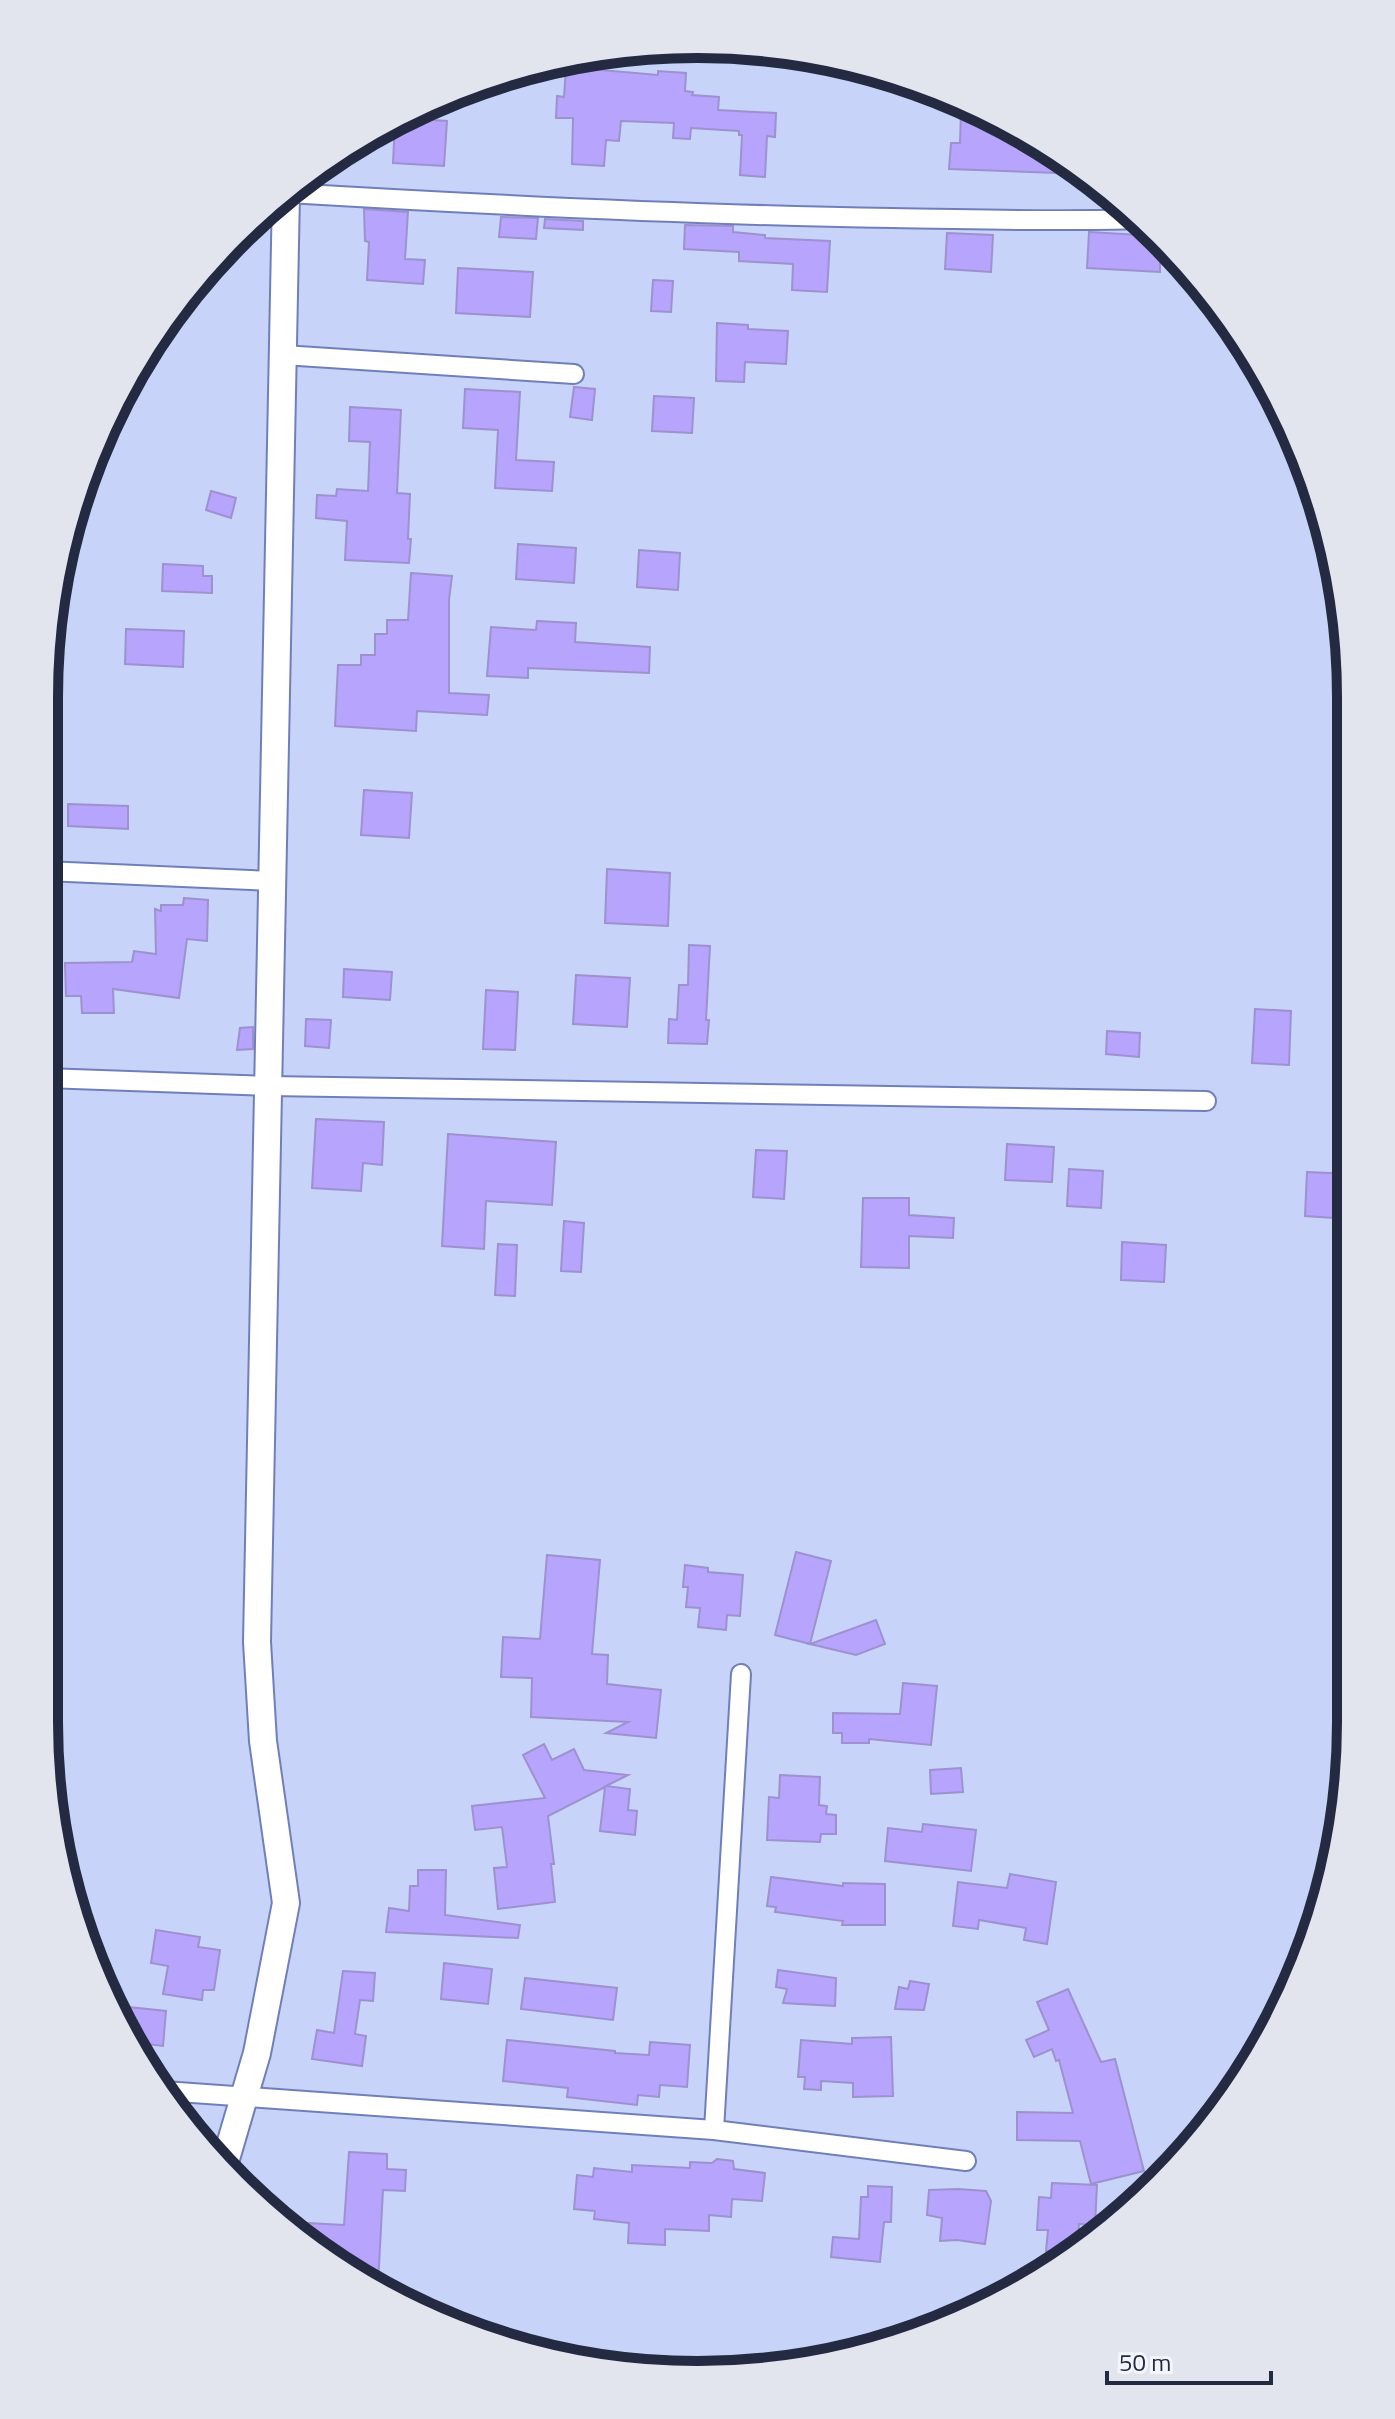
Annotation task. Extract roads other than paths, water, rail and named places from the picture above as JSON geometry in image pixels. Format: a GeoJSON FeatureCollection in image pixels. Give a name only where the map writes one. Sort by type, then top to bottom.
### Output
{"type":"FeatureCollection","features":[{"type":"Feature","properties":{"kind":"street"},"geometry":{"type":"LineString","coordinates":[[303,194],[497,206],[826,217],[1122,220]]}},
{"type":"Feature","properties":{"kind":"street"},"geometry":{"type":"LineString","coordinates":[[227,2154],[257,2053],[286,1903],[263,1741],[257,1642],[287,208]]}},
{"type":"Feature","properties":{"kind":"street"},"geometry":{"type":"LineString","coordinates":[[283,355],[574,374]]}},
{"type":"Feature","properties":{"kind":"street"},"geometry":{"type":"LineString","coordinates":[[58,872],[273,881]]}},
{"type":"Feature","properties":{"kind":"street"},"geometry":{"type":"LineString","coordinates":[[58,1078],[269,1086],[1206,1101]]}},
{"type":"Feature","properties":{"kind":"street"},"geometry":{"type":"LineString","coordinates":[[714,2130],[741,1674]]}},
{"type":"Feature","properties":{"kind":"street"},"geometry":{"type":"LineString","coordinates":[[176,2092],[714,2130],[966,2161]]}}]}
